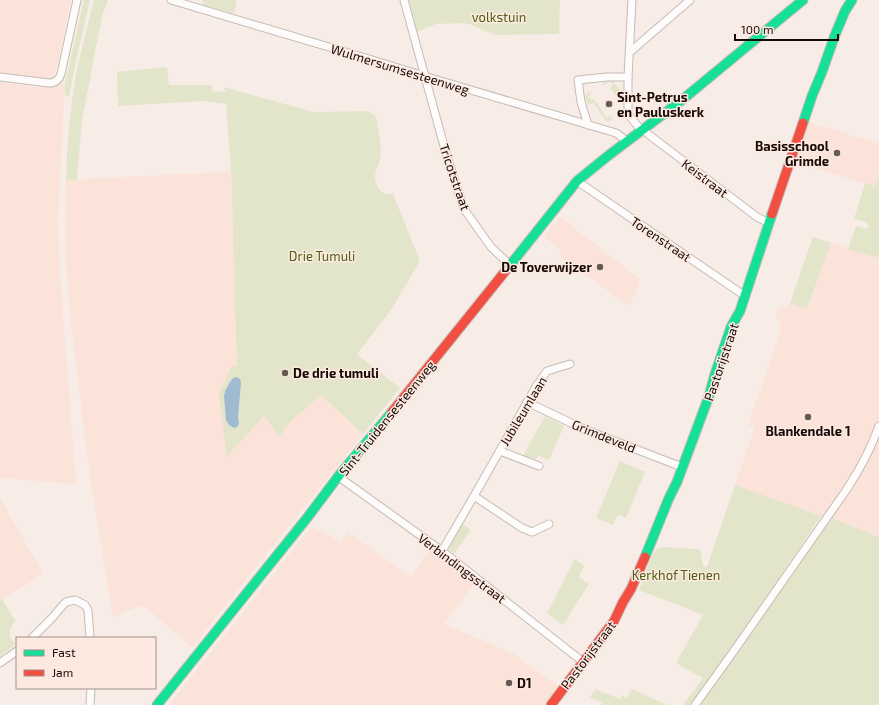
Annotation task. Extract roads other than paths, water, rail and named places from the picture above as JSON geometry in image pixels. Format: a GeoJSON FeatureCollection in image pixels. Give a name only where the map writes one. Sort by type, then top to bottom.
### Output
{"type":"FeatureCollection","features":[{"type":"Feature","properties":{"kind":"main road","name":"Sint-Truidensesteenweg"},"geometry":{"type":"LineString","coordinates":[[157,705],[300,528],[358,452],[376,432],[577,181],[592,167],[720,69],[803,0]]}},
{"type":"Feature","properties":{"kind":"main road","name":"Pastorijstraat"},"geometry":{"type":"LineString","coordinates":[[551,705],[614,621],[640,570],[677,482],[709,396],[731,327],[740,311],[812,96],[842,17],[852,0]]}},
{"type":"Feature","properties":{"kind":"street"},"geometry":{"type":"LineString","coordinates":[[0,77],[49,83],[53,83],[58,80],[61,74],[77,0]]}},
{"type":"Feature","properties":{"kind":"street","name":"Wulmersumsesteenweg"},"geometry":{"type":"LineString","coordinates":[[171,0],[616,133],[627,140]]}},
{"type":"Feature","properties":{"kind":"street","name":"Tricotstraat"},"geometry":{"type":"LineString","coordinates":[[404,0],[447,157],[464,209],[491,247],[510,265]]}},
{"type":"Feature","properties":{"kind":"street","name":"Keistraat"},"geometry":{"type":"LineString","coordinates":[[632,0],[628,77],[628,114],[642,130],[757,217],[769,223]]}},
{"type":"Feature","properties":{"kind":"street"},"geometry":{"type":"LineString","coordinates":[[630,52],[690,0]]}},
{"type":"Feature","properties":{"kind":"street"},"geometry":{"type":"LineString","coordinates":[[588,125],[581,102],[578,80],[607,77],[628,77]]}},
{"type":"Feature","properties":{"kind":"street","name":"Torenstraat"},"geometry":{"type":"LineString","coordinates":[[577,181],[745,296]]}},
{"type":"Feature","properties":{"kind":"street","name":"Jubileumlaan"},"geometry":{"type":"LineString","coordinates":[[442,551],[537,384],[547,371],[570,364]]}},
{"type":"Feature","properties":{"kind":"street","name":"Grimdeveld"},"geometry":{"type":"LineString","coordinates":[[527,402],[586,430],[682,467]]}},
{"type":"Feature","properties":{"kind":"street"},"geometry":{"type":"LineString","coordinates":[[695,705],[736,649],[847,489],[861,467],[874,441],[879,426]]}},
{"type":"Feature","properties":{"kind":"street","name":"Jubileumlaan"},"geometry":{"type":"LineString","coordinates":[[500,451],[539,466]]}},
{"type":"Feature","properties":{"kind":"street","name":"Verbindingsstraat"},"geometry":{"type":"LineString","coordinates":[[339,477],[442,551],[583,662]]}},
{"type":"Feature","properties":{"kind":"street"},"geometry":{"type":"LineString","coordinates":[[474,496],[522,528],[532,532],[549,524]]}},
{"type":"Feature","properties":{"kind":"street"},"geometry":{"type":"LineString","coordinates":[[33,637],[52,618],[62,605],[66,602],[75,600],[85,605],[88,610],[90,637]]}},
{"type":"Feature","properties":{"kind":"street"},"geometry":{"type":"LineString","coordinates":[[0,663],[16,652]]}},
{"type":"Feature","properties":{"kind":"street"},"geometry":{"type":"LineString","coordinates":[[90,705],[91,689]]}},
{"type":"Feature","properties":{"kind":"water"},"geometry":{"type":"Polygon","coordinates":[[[237,377],[241,382],[238,417],[239,424],[234,428],[229,425],[226,420],[224,396],[230,382],[233,378],[237,377]]]}},
{"type":"Feature","properties":{"kind":"place","name":"Sint-Petrus en Pauluskerk"},"geometry":{"type":"Point","coordinates":[609,104]}},
{"type":"Feature","properties":{"kind":"place","name":"Basisschool Grimde"},"geometry":{"type":"Point","coordinates":[837,153]}},
{"type":"Feature","properties":{"kind":"place","name":"De Toverwijzer"},"geometry":{"type":"Point","coordinates":[600,267]}},
{"type":"Feature","properties":{"kind":"place","name":"De drie tumuli"},"geometry":{"type":"Point","coordinates":[285,373]}},
{"type":"Feature","properties":{"kind":"place","name":"Blankendale 1"},"geometry":{"type":"Point","coordinates":[808,417]}},
{"type":"Feature","properties":{"kind":"place","name":"D1"},"geometry":{"type":"Point","coordinates":[509,683]}},
{"type":"Feature","properties":{"kind":"park label","name":"volkstuin"},"geometry":{"type":"Point","coordinates":[499,17]}},
{"type":"Feature","properties":{"kind":"park label","name":"Drie Tumuli"},"geometry":{"type":"Point","coordinates":[322,256]}},
{"type":"Feature","properties":{"kind":"park label","name":"Kerkhof Tienen"},"geometry":{"type":"Point","coordinates":[676,575]}}]}
